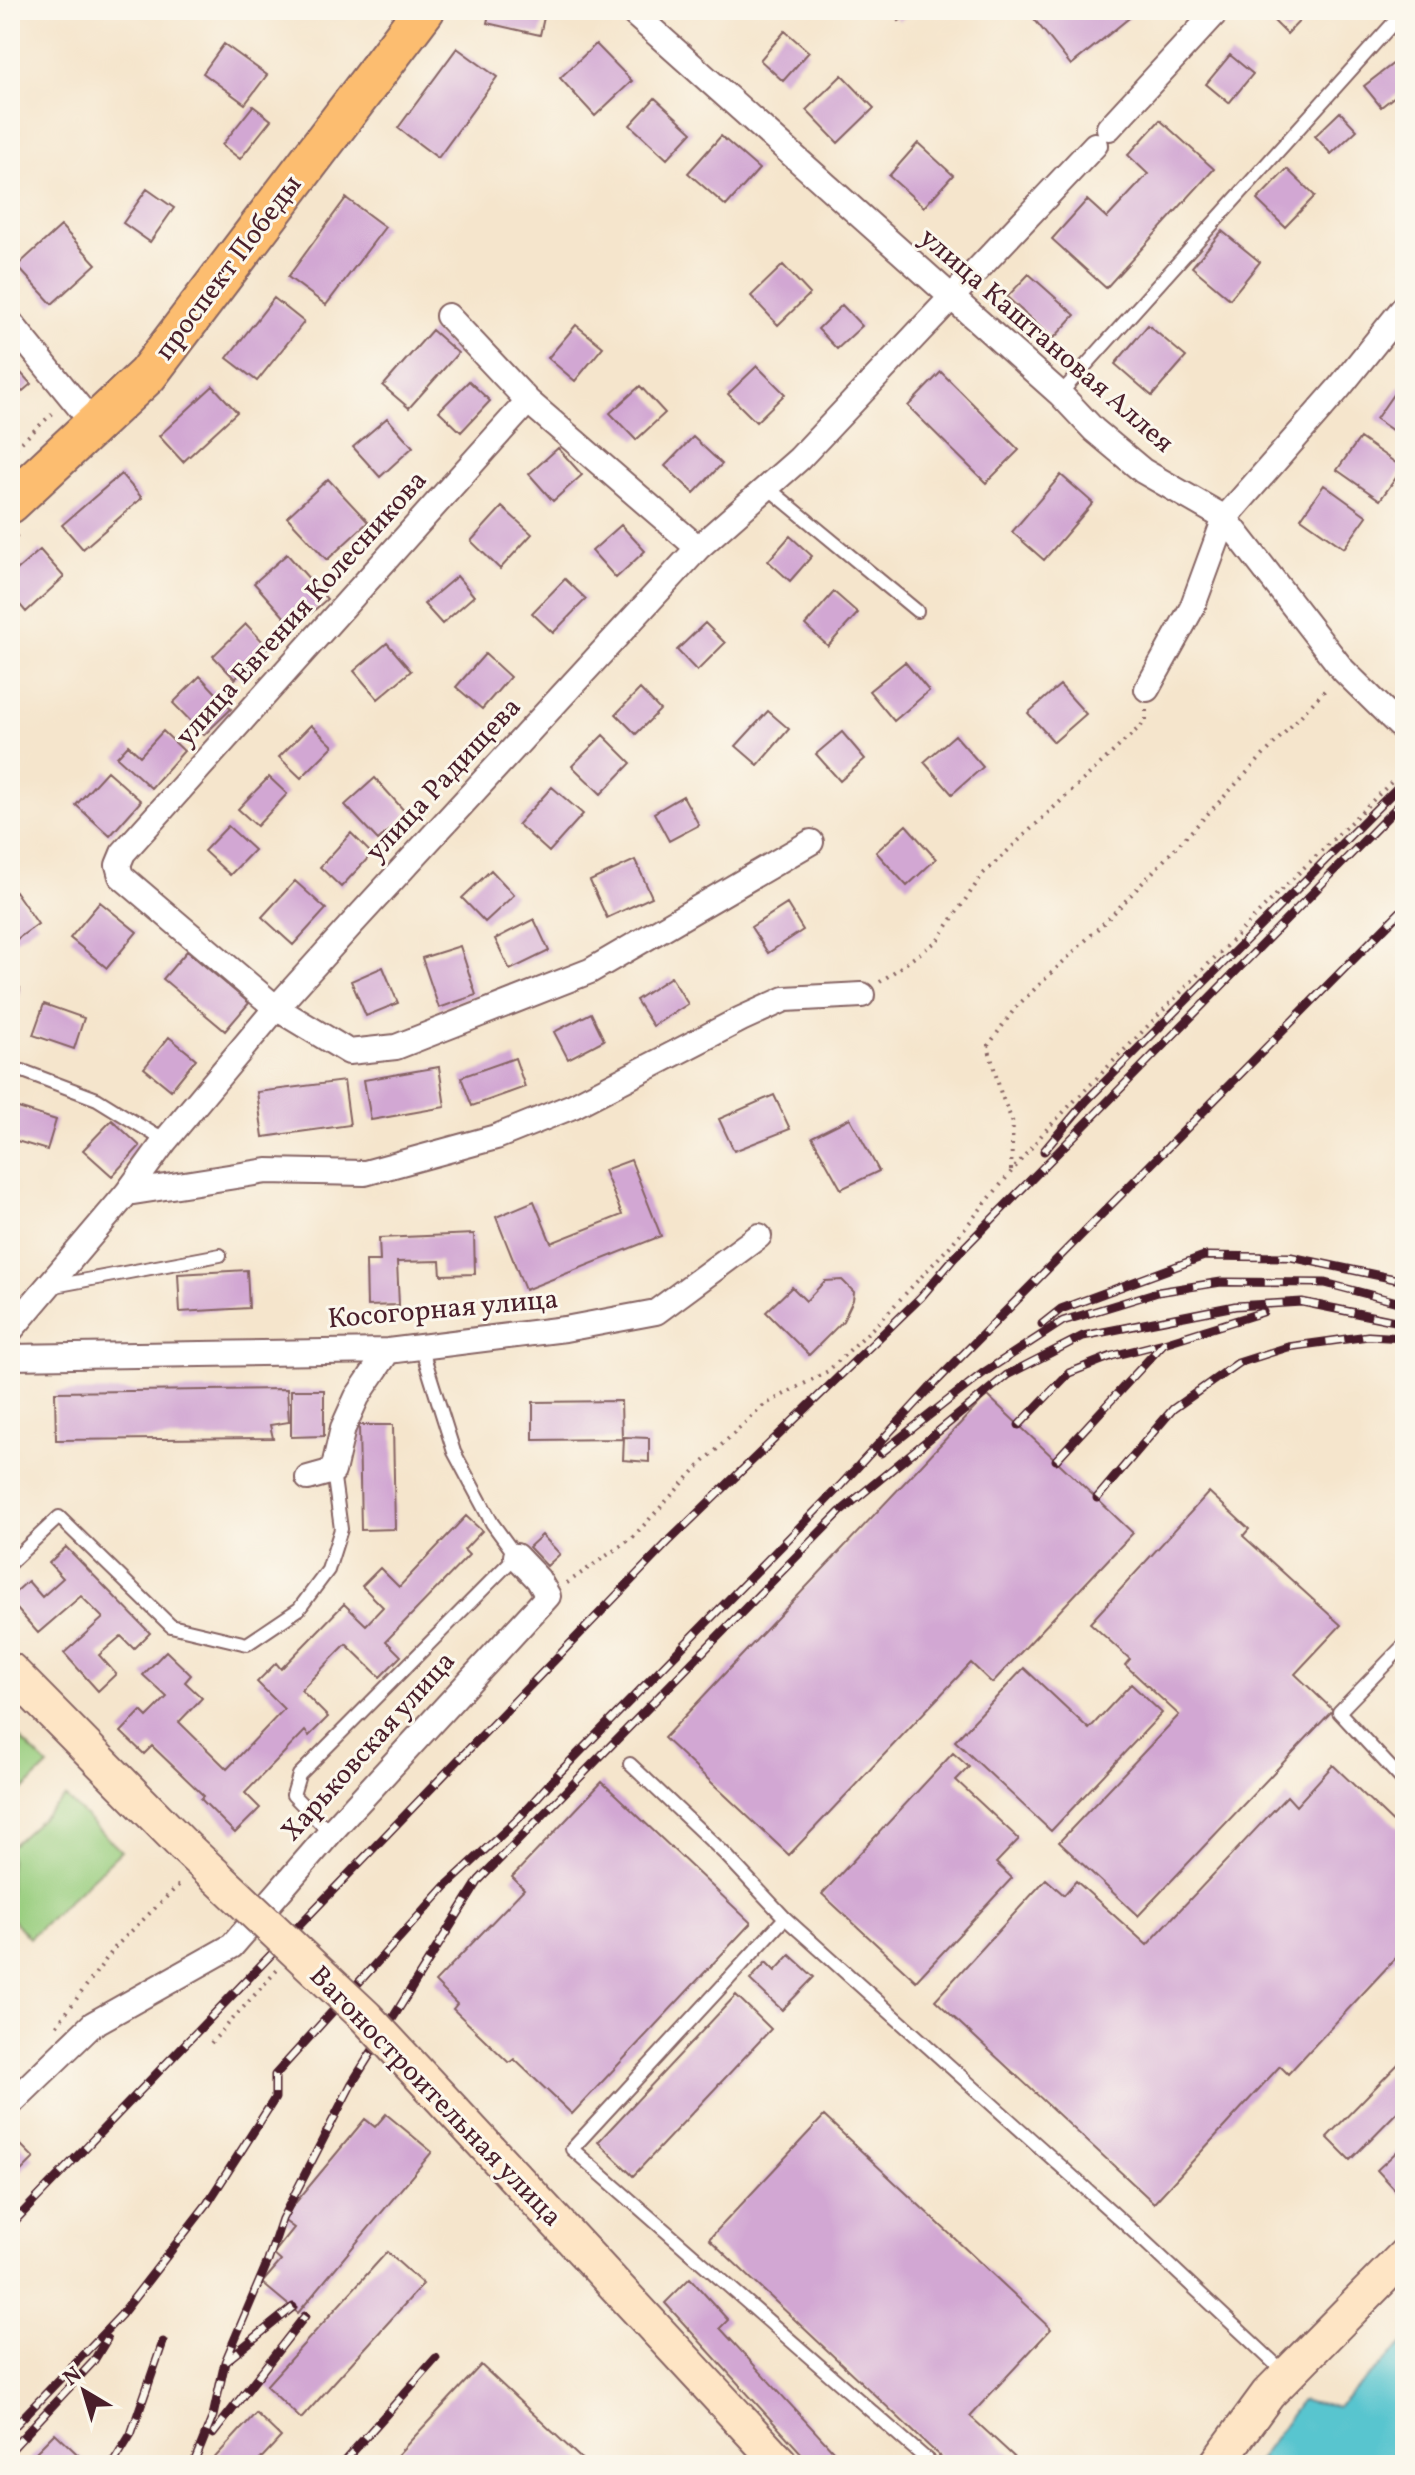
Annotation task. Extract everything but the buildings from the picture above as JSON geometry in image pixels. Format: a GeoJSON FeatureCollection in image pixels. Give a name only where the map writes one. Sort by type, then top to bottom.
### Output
{"type":"FeatureCollection","features":[{"type":"Feature","properties":{"kind":"main road","name":"проспект Победы"},"geometry":{"type":"LineString","coordinates":[[10,503],[82,411],[147,375],[424,10]]}},
{"type":"Feature","properties":{"kind":"main road","name":"Вагоностроительная улица"},"geometry":{"type":"LineString","coordinates":[[17,1682],[192,1855],[366,2017],[782,2465]]}},
{"type":"Feature","properties":{"kind":"main road"},"geometry":{"type":"LineString","coordinates":[[1216,2465],[1268,2394],[1405,2255]]}},
{"type":"Feature","properties":{"kind":"street","name":"улица Каштановая Аллея"},"geometry":{"type":"LineString","coordinates":[[630,10],[1060,394],[1094,430],[1143,471],[1225,518],[1343,670],[1404,730]]}},
{"type":"Feature","properties":{"kind":"street","name":"улица Радищева"},"geometry":{"type":"LineString","coordinates":[[10,1331],[127,1193],[165,1141],[276,1008],[698,548],[799,459],[952,297],[1102,136],[1203,16]]}},
{"type":"Feature","properties":{"kind":"street"},"geometry":{"type":"LineString","coordinates":[[1147,689],[1192,608],[1225,518],[1339,388],[1405,306]]}},
{"type":"Feature","properties":{"kind":"street"},"geometry":{"type":"LineString","coordinates":[[448,316],[528,401],[698,548]]}},
{"type":"Feature","properties":{"kind":"street"},"geometry":{"type":"LineString","coordinates":[[10,322],[82,411]]}},
{"type":"Feature","properties":{"kind":"street","name":"улица Евгения Колесникова"},"geometry":{"type":"LineString","coordinates":[[276,1008],[121,876],[118,865],[123,853],[528,401]]}},
{"type":"Feature","properties":{"kind":"street"},"geometry":{"type":"LineString","coordinates":[[276,1008],[349,1052],[396,1047],[590,971],[811,842]]}},
{"type":"Feature","properties":{"kind":"street"},"geometry":{"type":"LineString","coordinates":[[127,1193],[267,1171],[365,1173],[496,1137],[573,1106],[785,999],[862,995]]}},
{"type":"Feature","properties":{"kind":"street","name":"Косогорная улица"},"geometry":{"type":"LineString","coordinates":[[10,1357],[388,1351],[565,1329],[656,1312],[759,1236]]}},
{"type":"Feature","properties":{"kind":"street"},"geometry":{"type":"LineString","coordinates":[[308,1478],[333,1471],[343,1428],[357,1397],[388,1351]]}},
{"type":"Feature","properties":{"kind":"street"},"geometry":{"type":"LineString","coordinates":[[516,1556],[538,1579],[548,1596]]}},
{"type":"Feature","properties":{"kind":"street","name":"Харьковская улица"},"geometry":{"type":"LineString","coordinates":[[10,2104],[93,2024],[232,1946],[330,1833],[548,1596]]}},
{"type":"Feature","properties":{"kind":"lane"},"geometry":{"type":"LineString","coordinates":[[1060,394],[1405,10]]}},
{"type":"Feature","properties":{"kind":"lane"},"geometry":{"type":"LineString","coordinates":[[767,487],[917,611]]}},
{"type":"Feature","properties":{"kind":"lane"},"geometry":{"type":"LineString","coordinates":[[23,1071],[97,1099],[165,1141]]}},
{"type":"Feature","properties":{"kind":"lane"},"geometry":{"type":"LineString","coordinates":[[46,1288],[220,1255]]}},
{"type":"Feature","properties":{"kind":"lane"},"geometry":{"type":"LineString","coordinates":[[330,1833],[293,1795],[299,1775],[516,1556],[492,1523],[454,1452],[421,1347]]}},
{"type":"Feature","properties":{"kind":"lane"},"geometry":{"type":"LineString","coordinates":[[10,1563],[59,1517],[171,1626],[247,1644],[299,1609],[328,1570],[341,1529],[333,1471]]}},
{"type":"Feature","properties":{"kind":"lane"},"geometry":{"type":"LineString","coordinates":[[1405,1644],[1339,1712],[1405,1783]]}},
{"type":"Feature","properties":{"kind":"lane"},"geometry":{"type":"LineString","coordinates":[[630,1764],[725,1854],[785,1918],[1143,2240],[1287,2375]]}},
{"type":"Feature","properties":{"kind":"lane"},"geometry":{"type":"LineString","coordinates":[[785,1918],[572,2149],[933,2465]]}},
{"type":"Feature","properties":{"kind":"path"},"geometry":{"type":"LineString","coordinates":[[10,453],[82,411]]}},
{"type":"Feature","properties":{"kind":"path"},"geometry":{"type":"LineString","coordinates":[[1011,1172],[1013,1123],[1001,1094],[988,1046],[1016,1007],[1112,915],[1343,670]]}},
{"type":"Feature","properties":{"kind":"path"},"geometry":{"type":"LineString","coordinates":[[862,995],[937,941],[983,874],[1146,721],[1147,689]]}},
{"type":"Feature","properties":{"kind":"path"},"geometry":{"type":"LineString","coordinates":[[548,1596],[632,1538],[695,1470],[764,1405],[828,1371],[950,1246],[1045,1131],[1276,895],[1405,769]]}},
{"type":"Feature","properties":{"kind":"path"},"geometry":{"type":"LineString","coordinates":[[46,2069],[49,2035],[116,1946],[192,1855]]}},
{"type":"Feature","properties":{"kind":"path"},"geometry":{"type":"LineString","coordinates":[[211,2043],[294,1952]]}},
{"type":"Feature","properties":{"kind":"green space"},"geometry":{"type":"Polygon","coordinates":[[[10,1729],[48,1766],[10,1803],[10,1729]]]}},
{"type":"Feature","properties":{"kind":"green space"},"geometry":{"type":"Polygon","coordinates":[[[65,1797],[121,1851],[29,1938],[10,1917],[10,1847],[65,1797]]]}},
{"type":"Feature","properties":{"kind":"water"},"geometry":{"type":"Polygon","coordinates":[[[1405,2342],[1405,2465],[1255,2465],[1301,2401],[1337,2407],[1405,2342]]]}},
{"type":"Feature","properties":{"kind":"railway"},"geometry":{"type":"LineString","coordinates":[[1044,1151],[1086,1101],[1405,780]]}},
{"type":"Feature","properties":{"kind":"railway"},"geometry":{"type":"LineString","coordinates":[[10,2226],[670,1540],[921,1297],[954,1258],[1405,799]]}},
{"type":"Feature","properties":{"kind":"railway"},"geometry":{"type":"LineString","coordinates":[[10,2431],[121,2315],[207,2204],[275,2098],[275,2075],[446,1886],[518,1819],[559,1773],[840,1486],[929,1389],[1405,907]]}},
{"type":"Feature","properties":{"kind":"railway"},"geometry":{"type":"LineString","coordinates":[[1042,1324],[1061,1309],[1204,1256],[1291,1257],[1395,1279]]}},
{"type":"Feature","properties":{"kind":"railway"},"geometry":{"type":"LineString","coordinates":[[881,1453],[983,1373],[1063,1321],[1158,1292],[1221,1282],[1325,1283],[1405,1304]]}},
{"type":"Feature","properties":{"kind":"railway"},"geometry":{"type":"LineString","coordinates":[[225,2362],[268,2261],[282,2219],[351,2085],[479,1880],[840,1512],[1007,1375],[1083,1336],[1235,1306],[1302,1302],[1405,1323]]}},
{"type":"Feature","properties":{"kind":"railway"},"geometry":{"type":"LineString","coordinates":[[1056,1460],[1164,1343],[1263,1312]]}},
{"type":"Feature","properties":{"kind":"railway"},"geometry":{"type":"LineString","coordinates":[[1097,1498],[1173,1409],[1238,1363],[1288,1347],[1368,1336],[1405,1338]]}},
{"type":"Feature","properties":{"kind":"railway"},"geometry":{"type":"LineString","coordinates":[[1019,1425],[1069,1373],[1112,1356],[1164,1343]]}},
{"type":"Feature","properties":{"kind":"railway"},"geometry":{"type":"LineString","coordinates":[[193,2465],[213,2416],[225,2362],[293,2307]]}},
{"type":"Feature","properties":{"kind":"railway"},"geometry":{"type":"LineString","coordinates":[[213,2434],[305,2316]]}},
{"type":"Feature","properties":{"kind":"railway"},"geometry":{"type":"LineString","coordinates":[[10,2451],[93,2362],[107,2339]]}},
{"type":"Feature","properties":{"kind":"railway"},"geometry":{"type":"LineString","coordinates":[[112,2465],[131,2434],[163,2342]]}},
{"type":"Feature","properties":{"kind":"railway"},"geometry":{"type":"LineString","coordinates":[[341,2465],[436,2358]]}}]}
